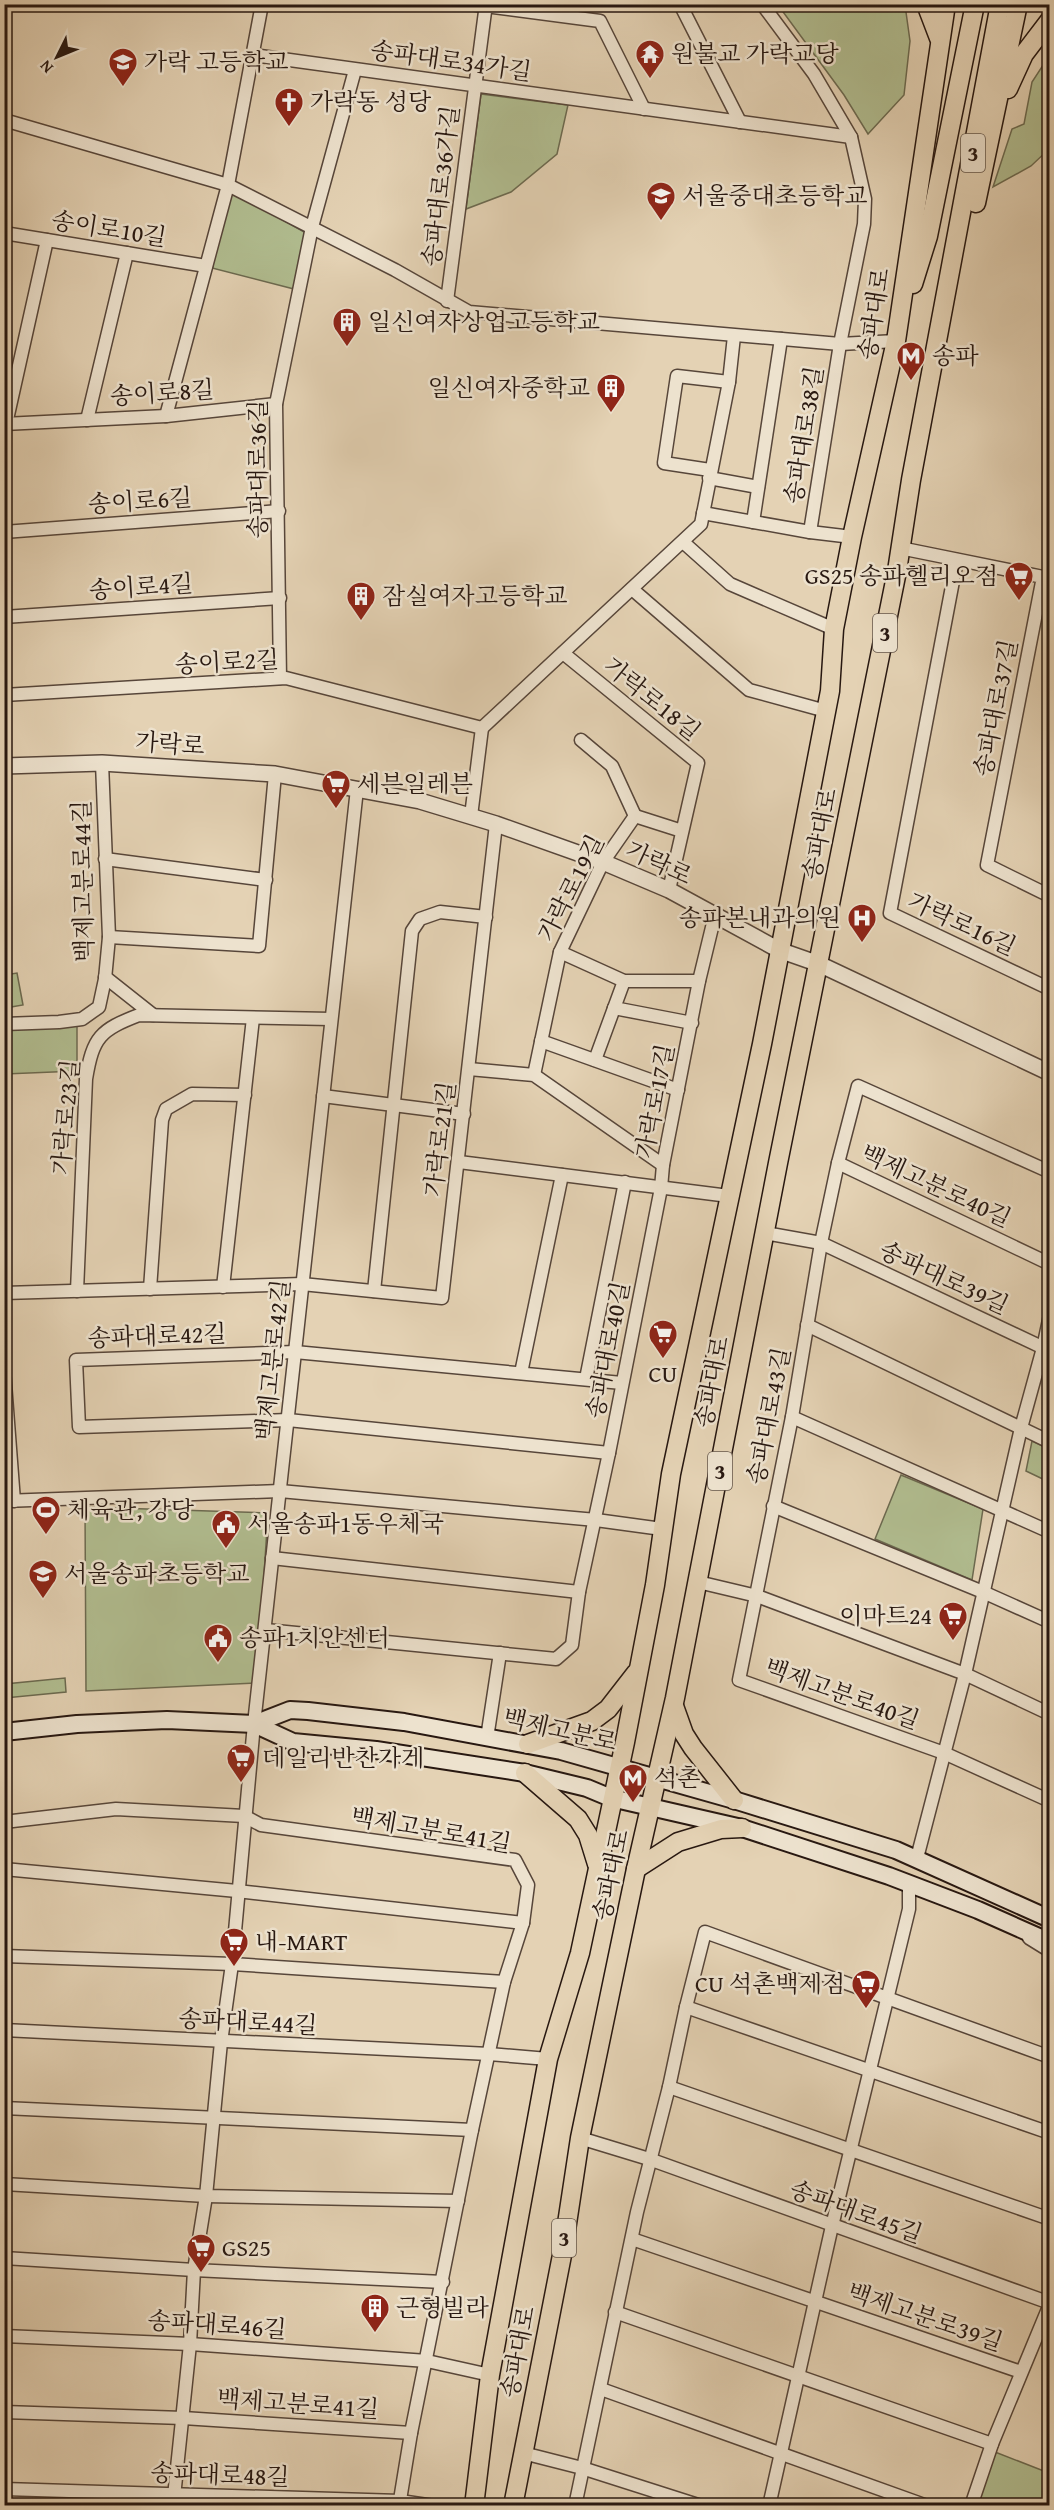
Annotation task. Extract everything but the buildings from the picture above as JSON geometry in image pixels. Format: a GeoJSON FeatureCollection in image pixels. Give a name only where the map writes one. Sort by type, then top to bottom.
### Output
{"type":"FeatureCollection","features":[{"type":"Feature","properties":{"kind":"main road"},"geometry":{"type":"LineString","coordinates":[[926,4],[939,38]]}},
{"type":"Feature","properties":{"kind":"main road","name":"송파대로"},"geometry":{"type":"LineString","coordinates":[[474,2505],[490,2375],[548,2059],[580,1953],[598,1868],[655,1586],[662,1529],[762,1044],[830,692],[834,629],[896,341],[939,38],[946,4]]}},
{"type":"Feature","properties":{"kind":"main road","name":"3"},"geometry":{"type":"LineString","coordinates":[[896,341],[928,236],[975,4]]}},
{"type":"Feature","properties":{"kind":"main road","name":"3"},"geometry":{"type":"LineString","coordinates":[[945,301],[1000,4]]}},
{"type":"Feature","properties":{"kind":"main road"},"geometry":{"type":"LineString","coordinates":[[945,301],[961,269],[1018,4]]}},
{"type":"Feature","properties":{"kind":"main road"},"geometry":{"type":"LineString","coordinates":[[993,123],[1024,54],[1050,20]]}},
{"type":"Feature","properties":{"kind":"main road","name":"송파대로"},"geometry":{"type":"LineString","coordinates":[[513,2505],[563,2250],[580,2138],[636,1869],[674,1706],[900,548],[945,301]]}},
{"type":"Feature","properties":{"kind":"main road"},"geometry":{"type":"LineString","coordinates":[[528,1744],[592,1721],[608,1708],[637,1672]]}},
{"type":"Feature","properties":{"kind":"main road"},"geometry":{"type":"LineString","coordinates":[[674,1706],[684,1734],[734,1800]]}},
{"type":"Feature","properties":{"kind":"main road","name":"백제고분로"},"geometry":{"type":"LineString","coordinates":[[254,1724],[290,1710],[308,1711],[404,1722],[528,1744],[734,1800],[917,1858],[1050,1919]]}},
{"type":"Feature","properties":{"kind":"main road","name":"백제고분로"},"geometry":{"type":"LineString","coordinates":[[4,1732],[77,1724],[167,1720],[254,1724],[294,1742],[376,1750],[525,1773],[587,1788],[612,1798],[742,1828],[909,1885],[1050,1942]]}},
{"type":"Feature","properties":{"kind":"main road"},"geometry":{"type":"LineString","coordinates":[[525,1773],[578,1819],[588,1835],[598,1868]]}},
{"type":"Feature","properties":{"kind":"main road"},"geometry":{"type":"LineString","coordinates":[[636,1869],[678,1842],[721,1829],[742,1828]]}},
{"type":"Feature","properties":{"kind":"street"},"geometry":{"type":"LineString","coordinates":[[166,416],[228,185],[262,4]]}},
{"type":"Feature","properties":{"kind":"street"},"geometry":{"type":"LineString","coordinates":[[470,4],[600,21],[644,109]]}},
{"type":"Feature","properties":{"kind":"street"},"geometry":{"type":"LineString","coordinates":[[680,4],[740,122]]}},
{"type":"Feature","properties":{"kind":"street","name":"송파대로38길"},"geometry":{"type":"LineString","coordinates":[[762,4],[814,74],[851,136],[865,199],[864,224],[840,344],[810,532]]}},
{"type":"Feature","properties":{"kind":"street","name":"송파대로36가길"},"geometry":{"type":"LineString","coordinates":[[447,301],[486,6]]}},
{"type":"Feature","properties":{"kind":"street","name":"송파대로34가길"},"geometry":{"type":"LineString","coordinates":[[253,55],[851,136]]}},
{"type":"Feature","properties":{"kind":"street","name":"송파대로36길"},"geometry":{"type":"LineString","coordinates":[[280,678],[276,404],[312,227],[355,70]]}},
{"type":"Feature","properties":{"kind":"street"},"geometry":{"type":"LineString","coordinates":[[4,120],[228,185],[395,270],[469,312],[840,344],[896,341]]}},
{"type":"Feature","properties":{"kind":"street","name":"송이로10길"},"geometry":{"type":"LineString","coordinates":[[4,233],[206,266]]}},
{"type":"Feature","properties":{"kind":"street","name":"송이로8길"},"geometry":{"type":"LineString","coordinates":[[46,240],[5,424],[166,416],[276,404]]}},
{"type":"Feature","properties":{"kind":"street","name":"송이로8길"},"geometry":{"type":"LineString","coordinates":[[87,420],[127,253]]}},
{"type":"Feature","properties":{"kind":"street"},"geometry":{"type":"LineString","coordinates":[[471,816],[482,728],[701,524],[709,474],[729,382],[734,336]]}},
{"type":"Feature","properties":{"kind":"street"},"geometry":{"type":"LineString","coordinates":[[753,522],[781,339]]}},
{"type":"Feature","properties":{"kind":"street"},"geometry":{"type":"LineString","coordinates":[[729,382],[676,376],[664,463],[758,487]]}},
{"type":"Feature","properties":{"kind":"street","name":"송이로6길"},"geometry":{"type":"LineString","coordinates":[[4,532],[279,511]]}},
{"type":"Feature","properties":{"kind":"street","name":"송파대로38길"},"geometry":{"type":"LineString","coordinates":[[703,513],[852,537]]}},
{"type":"Feature","properties":{"kind":"street"},"geometry":{"type":"LineString","coordinates":[[683,542],[730,584],[834,629]]}},
{"type":"Feature","properties":{"kind":"street","name":"송파대로37길"},"geometry":{"type":"LineString","coordinates":[[900,548],[1043,577],[987,865],[1050,896]]}},
{"type":"Feature","properties":{"kind":"street","name":"가락로16길"},"geometry":{"type":"LineString","coordinates":[[957,560],[890,913],[1050,989]]}},
{"type":"Feature","properties":{"kind":"street"},"geometry":{"type":"LineString","coordinates":[[632,589],[749,690],[826,711]]}},
{"type":"Feature","properties":{"kind":"street","name":"송이로4길"},"geometry":{"type":"LineString","coordinates":[[4,617],[280,598]]}},
{"type":"Feature","properties":{"kind":"street","name":"가락로18길"},"geometry":{"type":"LineString","coordinates":[[563,653],[698,763],[669,890]]}},
{"type":"Feature","properties":{"kind":"street","name":"송이로2길"},"geometry":{"type":"LineString","coordinates":[[4,695],[280,678],[482,728]]}},
{"type":"Feature","properties":{"kind":"street"},"geometry":{"type":"LineString","coordinates":[[581,740],[612,766],[635,816],[682,831]]}},
{"type":"Feature","properties":{"kind":"street","name":"가락로"},"geometry":{"type":"LineString","coordinates":[[4,766],[102,763],[275,774],[420,801],[496,824],[603,862],[669,890],[779,950],[819,964],[1050,1073]]}},
{"type":"Feature","properties":{"kind":"street","name":"백제고분로44길"},"geometry":{"type":"LineString","coordinates":[[4,1024],[82,1019],[99,1007],[109,937],[102,763]]}},
{"type":"Feature","properties":{"kind":"street"},"geometry":{"type":"LineString","coordinates":[[109,937],[259,946],[275,774]]}},
{"type":"Feature","properties":{"kind":"street","name":"백제고분로42길"},"geometry":{"type":"LineString","coordinates":[[254,1724],[357,789]]}},
{"type":"Feature","properties":{"kind":"street","name":"가락로19길"},"geometry":{"type":"LineString","coordinates":[[534,1075],[560,952],[603,862],[635,816]]}},
{"type":"Feature","properties":{"kind":"street","name":"가락로21길"},"geometry":{"type":"LineString","coordinates":[[4,1293],[302,1284],[442,1298],[496,824]]}},
{"type":"Feature","properties":{"kind":"street"},"geometry":{"type":"LineString","coordinates":[[105,859],[266,880]]}},
{"type":"Feature","properties":{"kind":"street","name":"가락로21길"},"geometry":{"type":"LineString","coordinates":[[374,1291],[412,931],[420,919],[440,912],[486,917]]}},
{"type":"Feature","properties":{"kind":"street","name":"가락로17길"},"geometry":{"type":"LineString","coordinates":[[661,1188],[663,1165],[699,981],[715,915]]}},
{"type":"Feature","properties":{"kind":"street"},"geometry":{"type":"LineString","coordinates":[[560,952],[624,981],[699,981]]}},
{"type":"Feature","properties":{"kind":"street"},"geometry":{"type":"LineString","coordinates":[[105,977],[153,1016]]}},
{"type":"Feature","properties":{"kind":"street"},"geometry":{"type":"LineString","coordinates":[[595,1060],[624,981]]}},
{"type":"Feature","properties":{"kind":"street","name":"가락로17길"},"geometry":{"type":"LineString","coordinates":[[614,1008],[692,1023]]}},
{"type":"Feature","properties":{"kind":"street","name":"가락로23길"},"geometry":{"type":"LineString","coordinates":[[77,1291],[86,1079],[90,1058],[98,1039],[112,1025],[139,1015],[331,1019]]}},
{"type":"Feature","properties":{"kind":"street"},"geometry":{"type":"LineString","coordinates":[[223,1287],[253,1018]]}},
{"type":"Feature","properties":{"kind":"street"},"geometry":{"type":"LineString","coordinates":[[541,1041],[678,1090]]}},
{"type":"Feature","properties":{"kind":"street"},"geometry":{"type":"LineString","coordinates":[[469,1069],[534,1075],[663,1165]]}},
{"type":"Feature","properties":{"kind":"street","name":"백제고분로40길"},"geometry":{"type":"LineString","coordinates":[[1050,1172],[858,1086],[838,1163],[1050,1264]]}},
{"type":"Feature","properties":{"kind":"street"},"geometry":{"type":"LineString","coordinates":[[150,1289],[162,1120],[166,1108],[192,1094],[245,1095]]}},
{"type":"Feature","properties":{"kind":"street"},"geometry":{"type":"LineString","coordinates":[[323,1096],[464,1114]]}},
{"type":"Feature","properties":{"kind":"street"},"geometry":{"type":"LineString","coordinates":[[459,1162],[729,1196]]}},
{"type":"Feature","properties":{"kind":"street"},"geometry":{"type":"LineString","coordinates":[[821,1243],[838,1163]]}},
{"type":"Feature","properties":{"kind":"street"},"geometry":{"type":"LineString","coordinates":[[521,1373],[562,1175]]}},
{"type":"Feature","properties":{"kind":"street","name":"송파대로40길"},"geometry":{"type":"LineString","coordinates":[[586,1379],[625,1182]]}},
{"type":"Feature","properties":{"kind":"street","name":"송파대로40길"},"geometry":{"type":"LineString","coordinates":[[596,1520],[661,1188]]}},
{"type":"Feature","properties":{"kind":"street","name":"송파대로39길"},"geometry":{"type":"LineString","coordinates":[[765,1233],[821,1243],[1046,1349]]}},
{"type":"Feature","properties":{"kind":"street","name":"송파대로43길"},"geometry":{"type":"LineString","coordinates":[[757,1596],[792,1417],[821,1243]]}},
{"type":"Feature","properties":{"kind":"street","name":"백제고분로40길"},"geometry":{"type":"LineString","coordinates":[[917,1858],[964,1674],[1021,1428],[1046,1349],[1050,1315]]}},
{"type":"Feature","properties":{"kind":"street"},"geometry":{"type":"LineString","coordinates":[[807,1325],[1050,1442]]}},
{"type":"Feature","properties":{"kind":"street","name":"송파대로42길"},"geometry":{"type":"LineString","coordinates":[[609,1453],[288,1420],[79,1427],[76,1360],[295,1352],[622,1383]]}},
{"type":"Feature","properties":{"kind":"street"},"geometry":{"type":"LineString","coordinates":[[4,1370],[9,1501],[280,1491],[596,1520],[662,1529]]}},
{"type":"Feature","properties":{"kind":"street"},"geometry":{"type":"LineString","coordinates":[[792,1417],[1003,1509],[1050,1532]]}},
{"type":"Feature","properties":{"kind":"street"},"geometry":{"type":"LineString","coordinates":[[773,1506],[983,1592],[1050,1623]]}},
{"type":"Feature","properties":{"kind":"street"},"geometry":{"type":"LineString","coordinates":[[266,1630],[556,1659],[572,1645],[579,1593],[596,1520]]}},
{"type":"Feature","properties":{"kind":"street"},"geometry":{"type":"LineString","coordinates":[[272,1558],[579,1593]]}},
{"type":"Feature","properties":{"kind":"street"},"geometry":{"type":"LineString","coordinates":[[698,1582],[757,1596],[964,1674],[1050,1714]]}},
{"type":"Feature","properties":{"kind":"street","name":"백제고분로40길"},"geometry":{"type":"LineString","coordinates":[[757,1596],[739,1680],[944,1753],[1050,1801]]}},
{"type":"Feature","properties":{"kind":"street"},"geometry":{"type":"LineString","coordinates":[[487,1738],[500,1653]]}},
{"type":"Feature","properties":{"kind":"street","name":"백제고분로41길"},"geometry":{"type":"LineString","coordinates":[[173,2500],[190,2344],[194,2270],[206,2196],[221,2042],[232,1964],[254,1724]]}},
{"type":"Feature","properties":{"kind":"street","name":"백제고분로41길"},"geometry":{"type":"LineString","coordinates":[[4,1822],[116,1809],[244,1816],[261,1825],[515,1860],[528,1885],[523,1923]]}},
{"type":"Feature","properties":{"kind":"street"},"geometry":{"type":"LineString","coordinates":[[4,1869],[237,1891],[523,1923],[504,1982],[472,2130],[411,2433],[400,2503]]}},
{"type":"Feature","properties":{"kind":"street","name":"백제고분로39길"},"geometry":{"type":"LineString","coordinates":[[769,2505],[800,2378],[832,2226],[909,1909],[909,1885]]}},
{"type":"Feature","properties":{"kind":"street"},"geometry":{"type":"LineString","coordinates":[[1024,1907],[1050,1908]]}},
{"type":"Feature","properties":{"kind":"street"},"geometry":{"type":"LineString","coordinates":[[1017,1927],[1035,1944],[1050,1951]]}},
{"type":"Feature","properties":{"kind":"street"},"geometry":{"type":"LineString","coordinates":[[575,2505],[601,2389],[615,2312],[705,1932],[888,1996],[1050,2057]]}},
{"type":"Feature","properties":{"kind":"street"},"geometry":{"type":"LineString","coordinates":[[4,1956],[232,1964],[504,1982]]}},
{"type":"Feature","properties":{"kind":"street"},"geometry":{"type":"LineString","coordinates":[[686,2007],[1050,2133]]}},
{"type":"Feature","properties":{"kind":"street","name":"송파대로44길"},"geometry":{"type":"LineString","coordinates":[[4,2030],[489,2054],[548,2059]]}},
{"type":"Feature","properties":{"kind":"street"},"geometry":{"type":"LineString","coordinates":[[669,2087],[1050,2219]]}},
{"type":"Feature","properties":{"kind":"street"},"geometry":{"type":"LineString","coordinates":[[4,2108],[472,2130]]}},
{"type":"Feature","properties":{"kind":"street","name":"송파대로45길"},"geometry":{"type":"LineString","coordinates":[[580,2138],[650,2159],[1050,2303]]}},
{"type":"Feature","properties":{"kind":"street"},"geometry":{"type":"LineString","coordinates":[[4,2184],[206,2196],[458,2200]]}},
{"type":"Feature","properties":{"kind":"street","name":"백제고분로39길"},"geometry":{"type":"LineString","coordinates":[[632,2239],[1022,2372]]}},
{"type":"Feature","properties":{"kind":"street"},"geometry":{"type":"LineString","coordinates":[[4,2258],[443,2282]]}},
{"type":"Feature","properties":{"kind":"street"},"geometry":{"type":"LineString","coordinates":[[971,2505],[992,2444],[1050,2303]]}},
{"type":"Feature","properties":{"kind":"street"},"geometry":{"type":"LineString","coordinates":[[615,2312],[992,2444]]}},
{"type":"Feature","properties":{"kind":"street","name":"송파대로46길"},"geometry":{"type":"LineString","coordinates":[[4,2336],[190,2344],[427,2361],[490,2375]]}},
{"type":"Feature","properties":{"kind":"street"},"geometry":{"type":"LineString","coordinates":[[601,2389],[927,2505]]}},
{"type":"Feature","properties":{"kind":"street","name":"백제고분로41길"},"geometry":{"type":"LineString","coordinates":[[4,2412],[183,2418],[411,2433]]}},
{"type":"Feature","properties":{"kind":"street"},"geometry":{"type":"LineString","coordinates":[[523,2453],[582,2468],[701,2505]]}},
{"type":"Feature","properties":{"kind":"street","name":"송파대로48길"},"geometry":{"type":"LineString","coordinates":[[4,2489],[173,2500],[434,2505]]}},
{"type":"Feature","properties":{"kind":"green space"},"geometry":{"type":"Polygon","coordinates":[[[778,5],[905,5],[910,41],[904,95],[868,134],[844,95],[778,5]]]}},
{"type":"Feature","properties":{"kind":"green space"},"geometry":{"type":"Polygon","coordinates":[[[1049,56],[1049,149],[1031,166],[993,187],[1012,129],[1024,124],[1032,82],[1049,56]]]}},
{"type":"Feature","properties":{"kind":"green space"},"geometry":{"type":"Polygon","coordinates":[[[481,94],[568,105],[557,154],[511,192],[466,209],[481,94]]]}},
{"type":"Feature","properties":{"kind":"green space"},"geometry":{"type":"Polygon","coordinates":[[[230,190],[306,233],[294,289],[212,268],[230,190]]]}},
{"type":"Feature","properties":{"kind":"green space"},"geometry":{"type":"Polygon","coordinates":[[[17,973],[23,1005],[5,1008],[5,975],[17,973]]]}},
{"type":"Feature","properties":{"kind":"green space"},"geometry":{"type":"Polygon","coordinates":[[[77,1025],[77,1071],[5,1074],[4,1028],[77,1025]]]}},
{"type":"Feature","properties":{"kind":"green space"},"geometry":{"type":"Polygon","coordinates":[[[1032,1441],[1049,1449],[1049,1482],[1026,1471],[1032,1441]]]}},
{"type":"Feature","properties":{"kind":"green space"},"geometry":{"type":"Polygon","coordinates":[[[901,1475],[983,1509],[972,1580],[875,1539],[901,1475]]]}},
{"type":"Feature","properties":{"kind":"green space"},"geometry":{"type":"Polygon","coordinates":[[[85,1507],[268,1513],[257,1683],[86,1691],[85,1507]]]}},
{"type":"Feature","properties":{"kind":"green space"},"geometry":{"type":"Polygon","coordinates":[[[65,1678],[66,1692],[5,1698],[5,1684],[65,1678]]]}},
{"type":"Feature","properties":{"kind":"green space"},"geometry":{"type":"Polygon","coordinates":[[[995,2452],[1049,2473],[1049,2505],[974,2504],[995,2452]]]}},
{"type":"Feature","properties":{"kind":"place","name":"원불교 가락교당"},"geometry":{"type":"Point","coordinates":[650,80]}},
{"type":"Feature","properties":{"kind":"place","name":"가락 고등학교"},"geometry":{"type":"Point","coordinates":[123,88]}},
{"type":"Feature","properties":{"kind":"place","name":"가락동 성당"},"geometry":{"type":"Point","coordinates":[289,128]}},
{"type":"Feature","properties":{"kind":"place","name":"서울중대초등학교"},"geometry":{"type":"Point","coordinates":[661,222]}},
{"type":"Feature","properties":{"kind":"place","name":"일신여자상업고등학교"},"geometry":{"type":"Point","coordinates":[347,348]}},
{"type":"Feature","properties":{"kind":"place","name":"송파"},"geometry":{"type":"Point","coordinates":[911,382]}},
{"type":"Feature","properties":{"kind":"place","name":"일신여자중학교"},"geometry":{"type":"Point","coordinates":[611,414]}},
{"type":"Feature","properties":{"kind":"place","name":"GS25 송파헬리오점"},"geometry":{"type":"Point","coordinates":[1019,602]}},
{"type":"Feature","properties":{"kind":"place","name":"잠실여자고등학교"},"geometry":{"type":"Point","coordinates":[361,622]}},
{"type":"Feature","properties":{"kind":"place","name":"세븐일레븐"},"geometry":{"type":"Point","coordinates":[336,810]}},
{"type":"Feature","properties":{"kind":"place","name":"송파본내과의원"},"geometry":{"type":"Point","coordinates":[862,944]}},
{"type":"Feature","properties":{"kind":"place","name":"CU"},"geometry":{"type":"Point","coordinates":[663,1360]}},
{"type":"Feature","properties":{"kind":"place","name":"체육관, 강당"},"geometry":{"type":"Point","coordinates":[46,1536]}},
{"type":"Feature","properties":{"kind":"place","name":"서울송파1동우체국"},"geometry":{"type":"Point","coordinates":[226,1550]}},
{"type":"Feature","properties":{"kind":"place","name":"서울송파초등학교"},"geometry":{"type":"Point","coordinates":[43,1600]}},
{"type":"Feature","properties":{"kind":"place","name":"이마트24"},"geometry":{"type":"Point","coordinates":[953,1642]}},
{"type":"Feature","properties":{"kind":"place","name":"송파1치안센터"},"geometry":{"type":"Point","coordinates":[218,1664]}},
{"type":"Feature","properties":{"kind":"place","name":"데일리반찬가게"},"geometry":{"type":"Point","coordinates":[241,1784]}},
{"type":"Feature","properties":{"kind":"place","name":"석촌"},"geometry":{"type":"Point","coordinates":[633,1804]}},
{"type":"Feature","properties":{"kind":"place","name":"내-MART"},"geometry":{"type":"Point","coordinates":[234,1968]}},
{"type":"Feature","properties":{"kind":"place","name":"CU 석촌백제점"},"geometry":{"type":"Point","coordinates":[866,2010]}},
{"type":"Feature","properties":{"kind":"place","name":"GS25"},"geometry":{"type":"Point","coordinates":[201,2274]}},
{"type":"Feature","properties":{"kind":"place","name":"근형빌라"},"geometry":{"type":"Point","coordinates":[375,2334]}}]}
